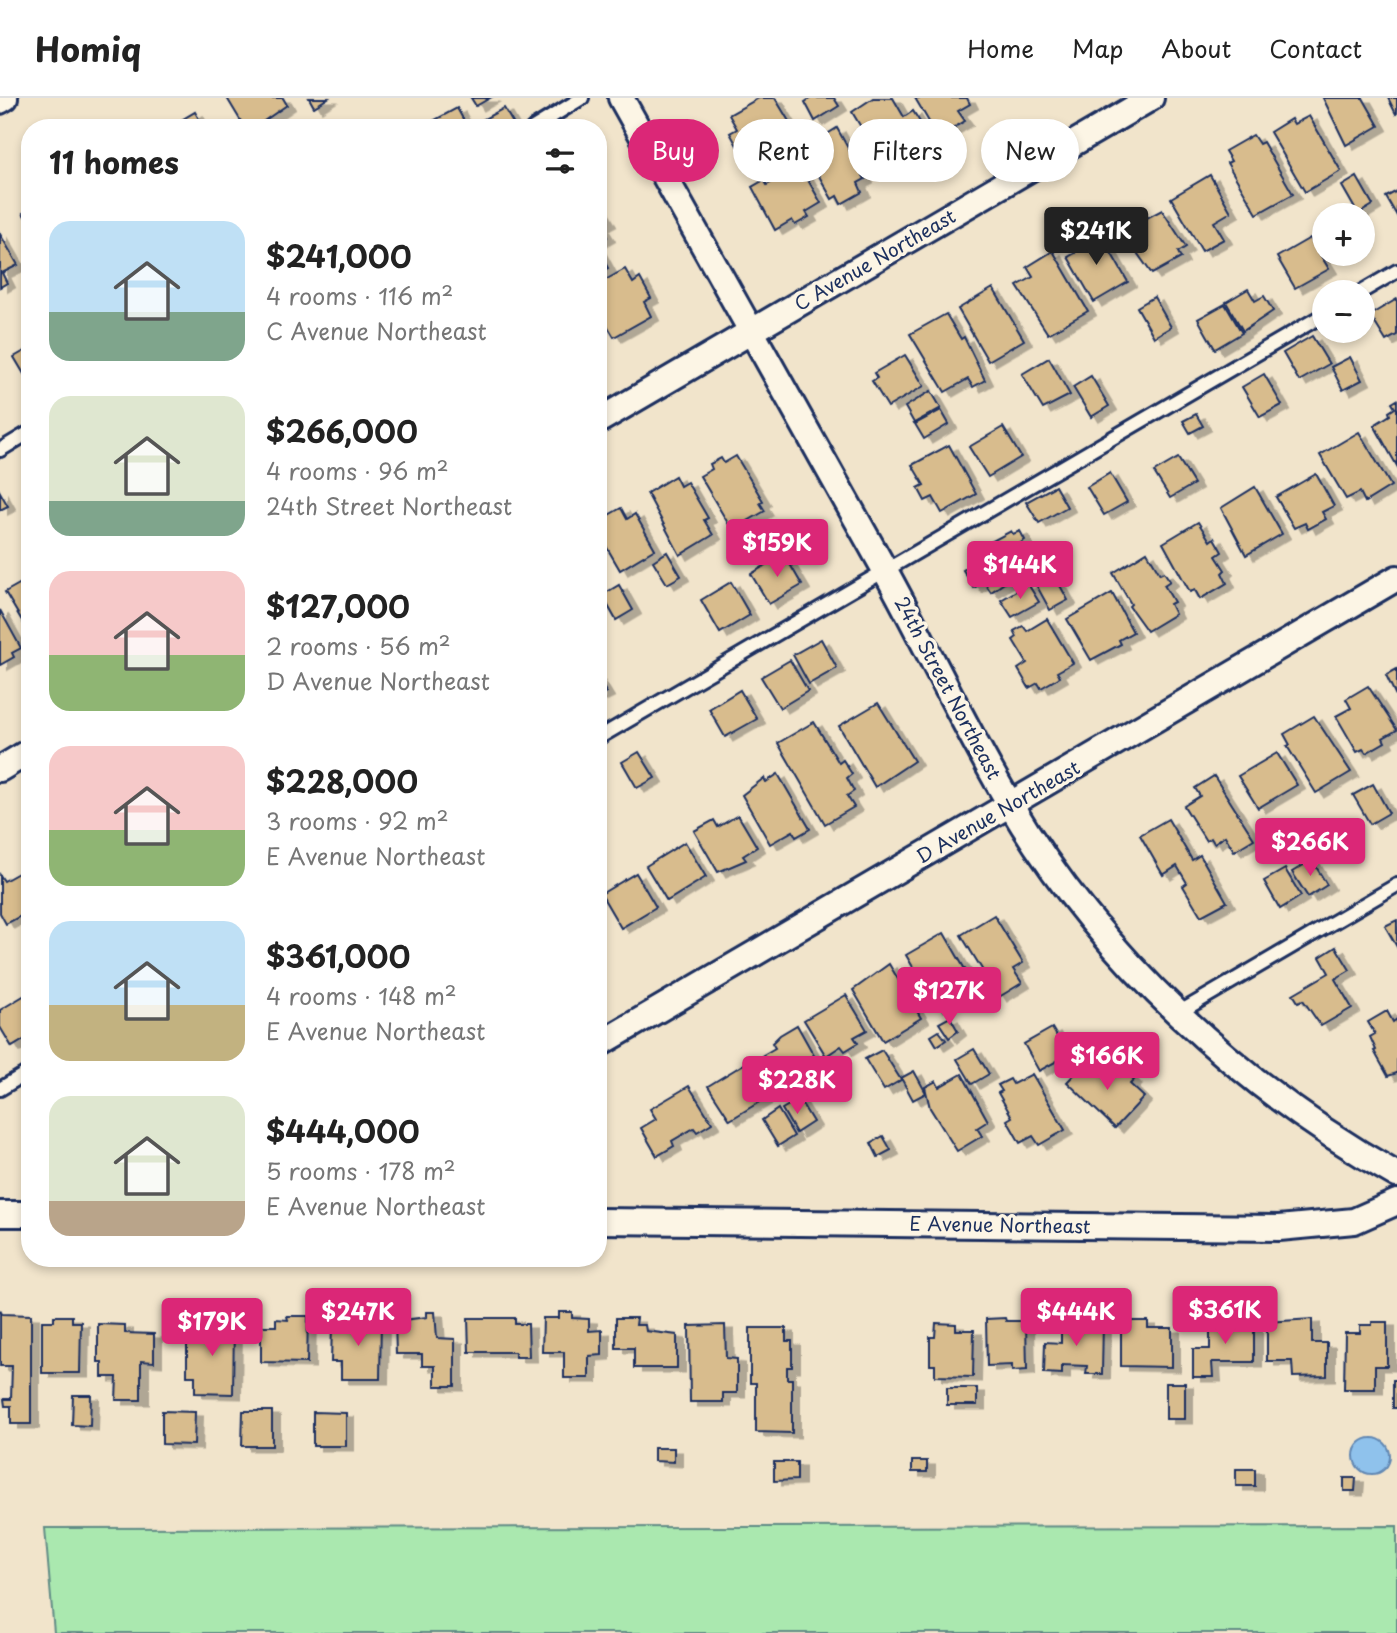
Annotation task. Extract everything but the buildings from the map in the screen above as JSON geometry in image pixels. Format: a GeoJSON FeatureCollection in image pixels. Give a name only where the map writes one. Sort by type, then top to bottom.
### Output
{"type":"FeatureCollection","features":[{"type":"Feature","properties":{"kind":"street"},"geometry":{"type":"LineString","coordinates":[[0,101],[5,98]]}},
{"type":"Feature","properties":{"kind":"street","name":"24th Street Northeast"},"geometry":{"type":"LineString","coordinates":[[621,98],[886,572],[1010,804],[1068,891],[1131,966],[1225,1055],[1326,1131],[1397,1175]]}},
{"type":"Feature","properties":{"kind":"street","name":"C Avenue Northeast"},"geometry":{"type":"LineString","coordinates":[[607,416],[1151,98]]}},
{"type":"Feature","properties":{"kind":"street","name":"D Avenue Northeast"},"geometry":{"type":"LineString","coordinates":[[607,1040],[1397,578]]}},
{"type":"Feature","properties":{"kind":"street"},"geometry":{"type":"LineString","coordinates":[[3,761],[21,754]]}},
{"type":"Feature","properties":{"kind":"street","name":"E Avenue Northeast"},"geometry":{"type":"LineString","coordinates":[[607,1221],[1279,1228],[1354,1221],[1397,1202]]}},
{"type":"Feature","properties":{"kind":"street"},"geometry":{"type":"LineString","coordinates":[[0,1214],[21,1214]]}},
{"type":"Feature","properties":{"kind":"lane"},"geometry":{"type":"LineString","coordinates":[[548,119],[582,98]]}},
{"type":"Feature","properties":{"kind":"lane"},"geometry":{"type":"LineString","coordinates":[[1375,284],[1397,271]]}},
{"type":"Feature","properties":{"kind":"lane"},"geometry":{"type":"LineString","coordinates":[[607,733],[1312,322]]}},
{"type":"Feature","properties":{"kind":"lane"},"geometry":{"type":"LineString","coordinates":[[0,450],[21,437]]}},
{"type":"Feature","properties":{"kind":"lane"},"geometry":{"type":"LineString","coordinates":[[1180,1012],[1397,885]]}},
{"type":"Feature","properties":{"kind":"lane"},"geometry":{"type":"LineString","coordinates":[[0,1089],[21,1076]]}},
{"type":"Feature","properties":{"kind":"green space"},"geometry":{"type":"Polygon","coordinates":[[[1397,1526],[1397,1633],[54,1633],[45,1528],[1397,1526]]]}},
{"type":"Feature","properties":{"kind":"water"},"geometry":{"type":"Polygon","coordinates":[[[1372,1438],[1385,1443],[1390,1456],[1385,1469],[1372,1474],[1359,1469],[1354,1456],[1359,1443],[1372,1438]]]}}]}
